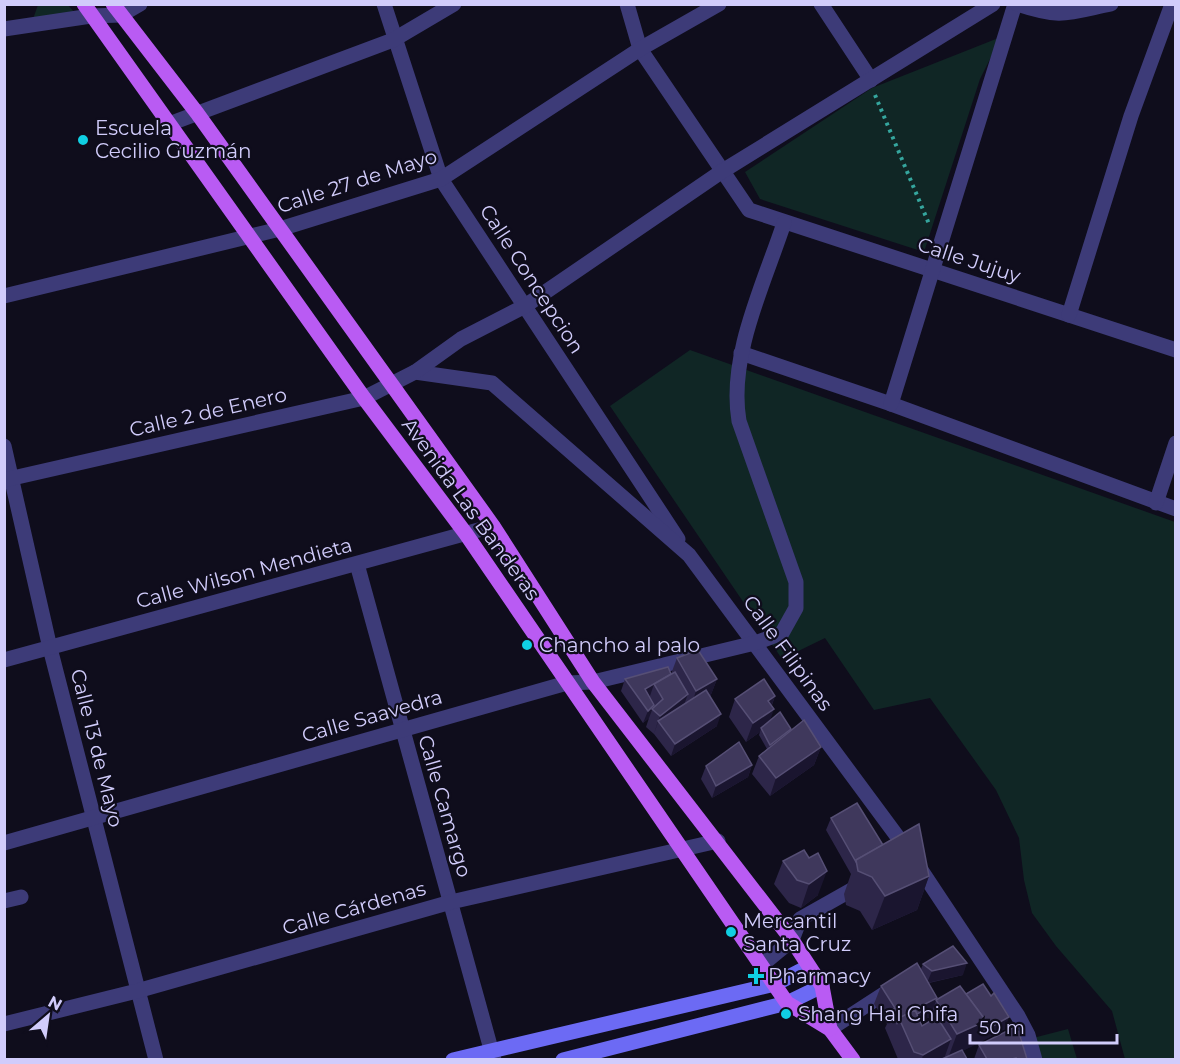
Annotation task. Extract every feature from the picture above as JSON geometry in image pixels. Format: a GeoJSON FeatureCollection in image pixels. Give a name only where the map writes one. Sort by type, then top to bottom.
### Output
{"type":"FeatureCollection","features":[{"type":"Feature","properties":{"kind":"main road","name":"Avenida Las Banderas"},"geometry":{"type":"LineString","coordinates":[[88,10],[364,398],[466,534],[763,964],[787,1003],[830,1029],[854,1059]]}},
{"type":"Feature","properties":{"kind":"main road","name":"Avenida Las Banderas"},"geometry":{"type":"LineString","coordinates":[[117,10],[197,113],[494,526],[593,682],[718,841],[792,940],[822,986],[830,1029]]}},
{"type":"Feature","properties":{"kind":"main road"},"geometry":{"type":"LineString","coordinates":[[453,1059],[493,1054],[775,984],[808,967]]}},
{"type":"Feature","properties":{"kind":"main road"},"geometry":{"type":"LineString","coordinates":[[563,1059],[787,1003],[822,986]]}},
{"type":"Feature","properties":{"kind":"street"},"geometry":{"type":"LineString","coordinates":[[4,29],[88,10],[117,10],[140,4]]}},
{"type":"Feature","properties":{"kind":"street","name":"Calle Concepcion"},"geometry":{"type":"LineString","coordinates":[[384,4],[393,40],[441,179],[689,555]]}},
{"type":"Feature","properties":{"kind":"street"},"geometry":{"type":"LineString","coordinates":[[169,124],[393,40],[454,4]]}},
{"type":"Feature","properties":{"kind":"street"},"geometry":{"type":"LineString","coordinates":[[627,4],[640,49],[721,172]]}},
{"type":"Feature","properties":{"kind":"street","name":"Calle 27 de Mayo"},"geometry":{"type":"LineString","coordinates":[[4,296],[280,229],[441,179],[640,49],[718,4]]}},
{"type":"Feature","properties":{"kind":"street"},"geometry":{"type":"LineString","coordinates":[[821,4],[871,80]]}},
{"type":"Feature","properties":{"kind":"street","name":"Calle 2 de Enero"},"geometry":{"type":"LineString","coordinates":[[9,479],[364,398],[392,385],[416,372],[462,339],[525,306],[721,172],[993,4]]}},
{"type":"Feature","properties":{"kind":"street"},"geometry":{"type":"LineString","coordinates":[[891,404],[1016,4],[1039,12],[1066,15],[1111,4]]}},
{"type":"Feature","properties":{"kind":"street"},"geometry":{"type":"LineString","coordinates":[[1069,315],[1131,116],[1172,4]]}},
{"type":"Feature","properties":{"kind":"street","name":"Calle Jujuy"},"geometry":{"type":"LineString","coordinates":[[721,172],[749,210],[1176,350]]}},
{"type":"Feature","properties":{"kind":"street","name":"Calle Saavedra"},"geometry":{"type":"LineString","coordinates":[[4,843],[93,820],[401,729],[567,683],[593,682],[755,643],[782,633],[796,608],[796,582],[739,421],[735,398],[741,353],[784,223]]}},
{"type":"Feature","properties":{"kind":"street"},"geometry":{"type":"LineString","coordinates":[[741,353],[891,404],[1176,509]]}},
{"type":"Feature","properties":{"kind":"street","name":"Calle Filipinas"},"geometry":{"type":"LineString","coordinates":[[416,372],[492,383],[689,555],[755,643],[961,944],[1028,1035],[1035,1059]]}},
{"type":"Feature","properties":{"kind":"street"},"geometry":{"type":"LineString","coordinates":[[1156,503],[1176,443]]}},
{"type":"Feature","properties":{"kind":"street","name":"Calle 13 de Mayo"},"geometry":{"type":"LineString","coordinates":[[4,446],[9,479],[50,648],[156,1059]]}},
{"type":"Feature","properties":{"kind":"street","name":"Calle Wilson Mendieta"},"geometry":{"type":"LineString","coordinates":[[4,660],[494,526]]}},
{"type":"Feature","properties":{"kind":"street","name":"Calle Camargo"},"geometry":{"type":"LineString","coordinates":[[357,564],[493,1054]]}},
{"type":"Feature","properties":{"kind":"street","name":"Calle Cárdenas"},"geometry":{"type":"LineString","coordinates":[[4,1024],[137,991],[451,902],[718,841]]}},
{"type":"Feature","properties":{"kind":"street"},"geometry":{"type":"LineString","coordinates":[[763,964],[792,940],[800,919],[878,874]]}},
{"type":"Feature","properties":{"kind":"street"},"geometry":{"type":"LineString","coordinates":[[4,901],[21,897]]}},
{"type":"Feature","properties":{"kind":"street"},"geometry":{"type":"LineString","coordinates":[[830,1029],[908,979]]}},
{"type":"Feature","properties":{"kind":"street"},"geometry":{"type":"LineString","coordinates":[[1010,1044],[1028,1035]]}},
{"type":"Feature","properties":{"kind":"path"},"geometry":{"type":"LineString","coordinates":[[871,80],[940,249]]}},
{"type":"Feature","properties":{"kind":"green space"},"geometry":{"type":"Polygon","coordinates":[[[38,5],[68,5],[74,12],[33,19],[38,5]]]}},
{"type":"Feature","properties":{"kind":"green space"},"geometry":{"type":"Polygon","coordinates":[[[1001,37],[980,79],[924,252],[760,199],[745,172],[872,88],[1001,37]]]}},
{"type":"Feature","properties":{"kind":"green space"},"geometry":{"type":"Polygon","coordinates":[[[690,350],[1175,522],[1175,1059],[1125,1059],[1112,1011],[1056,946],[1032,913],[1024,880],[1019,838],[996,790],[930,698],[874,710],[825,638],[782,659],[610,406],[690,350]]]}},
{"type":"Feature","properties":{"kind":"green space"},"geometry":{"type":"Polygon","coordinates":[[[1068,1029],[1077,1059],[1035,1059],[1029,1039],[1068,1029]]]}},
{"type":"Feature","properties":{"kind":"building"},"geometry":{"type":"Polygon","coordinates":[[[698,650],[717,679],[696,691],[677,658],[698,650]]]}},
{"type":"Feature","properties":{"kind":"building"},"geometry":{"type":"Polygon","coordinates":[[[668,667],[671,674],[645,689],[654,705],[648,711],[625,679],[668,667]]]}},
{"type":"Feature","properties":{"kind":"building"},"geometry":{"type":"Polygon","coordinates":[[[675,672],[688,694],[660,716],[652,709],[663,699],[654,684],[675,672]]]}},
{"type":"Feature","properties":{"kind":"building"},"geometry":{"type":"Polygon","coordinates":[[[764,679],[775,696],[768,701],[774,709],[753,723],[735,699],[764,679]]]}},
{"type":"Feature","properties":{"kind":"building"},"geometry":{"type":"Polygon","coordinates":[[[706,690],[721,714],[675,744],[658,721],[706,690]]]}},
{"type":"Feature","properties":{"kind":"building"},"geometry":{"type":"Polygon","coordinates":[[[780,712],[791,729],[770,745],[761,728],[780,712]]]}},
{"type":"Feature","properties":{"kind":"building"},"geometry":{"type":"Polygon","coordinates":[[[804,720],[821,747],[776,778],[759,756],[804,720]]]}},
{"type":"Feature","properties":{"kind":"building"},"geometry":{"type":"Polygon","coordinates":[[[739,742],[752,765],[716,786],[706,766],[739,742]]]}},
{"type":"Feature","properties":{"kind":"building"},"geometry":{"type":"Polygon","coordinates":[[[857,803],[883,845],[856,862],[831,818],[857,803]]]}},
{"type":"Feature","properties":{"kind":"building"},"geometry":{"type":"Polygon","coordinates":[[[919,824],[929,876],[885,896],[872,877],[858,871],[856,860],[919,824]]]}},
{"type":"Feature","properties":{"kind":"building"},"geometry":{"type":"Polygon","coordinates":[[[804,850],[809,858],[818,853],[827,871],[809,884],[797,880],[783,861],[804,850]]]}},
{"type":"Feature","properties":{"kind":"building"},"geometry":{"type":"Polygon","coordinates":[[[953,946],[967,963],[932,971],[923,964],[953,946]]]}},
{"type":"Feature","properties":{"kind":"building"},"geometry":{"type":"Polygon","coordinates":[[[917,963],[937,998],[923,1005],[921,1012],[917,1014],[915,1010],[899,1018],[897,1023],[892,1010],[895,1008],[881,986],[917,963]]]}},
{"type":"Feature","properties":{"kind":"building"},"geometry":{"type":"Polygon","coordinates":[[[983,984],[991,996],[994,993],[1009,1017],[982,1032],[986,1021],[966,994],[983,984]]]}},
{"type":"Feature","properties":{"kind":"building"},"geometry":{"type":"Polygon","coordinates":[[[960,986],[986,1021],[957,1034],[936,1000],[960,986]]]}},
{"type":"Feature","properties":{"kind":"building"},"geometry":{"type":"Polygon","coordinates":[[[915,1010],[922,1026],[937,1017],[951,1039],[923,1055],[914,1052],[899,1018],[915,1010]]]}},
{"type":"Feature","properties":{"kind":"building"},"geometry":{"type":"Polygon","coordinates":[[[1017,1026],[1027,1059],[987,1059],[979,1045],[1017,1026]]]}},
{"type":"Feature","properties":{"kind":"building"},"geometry":{"type":"Polygon","coordinates":[[[962,1050],[967,1059],[942,1059],[962,1050]]]}},
{"type":"Feature","properties":{"kind":"place","name":"Escuela Cecilio Guzmán"},"geometry":{"type":"Point","coordinates":[83,140]}},
{"type":"Feature","properties":{"kind":"place","name":"Chancho al palo"},"geometry":{"type":"Point","coordinates":[527,645]}},
{"type":"Feature","properties":{"kind":"place","name":"Mercantil Santa Cruz"},"geometry":{"type":"Point","coordinates":[731,932]}},
{"type":"Feature","properties":{"kind":"place","name":"Pharmacy"},"geometry":{"type":"Point","coordinates":[756,976]}},
{"type":"Feature","properties":{"kind":"place","name":"Shang Hai Chifa"},"geometry":{"type":"Point","coordinates":[786,1014]}}]}
